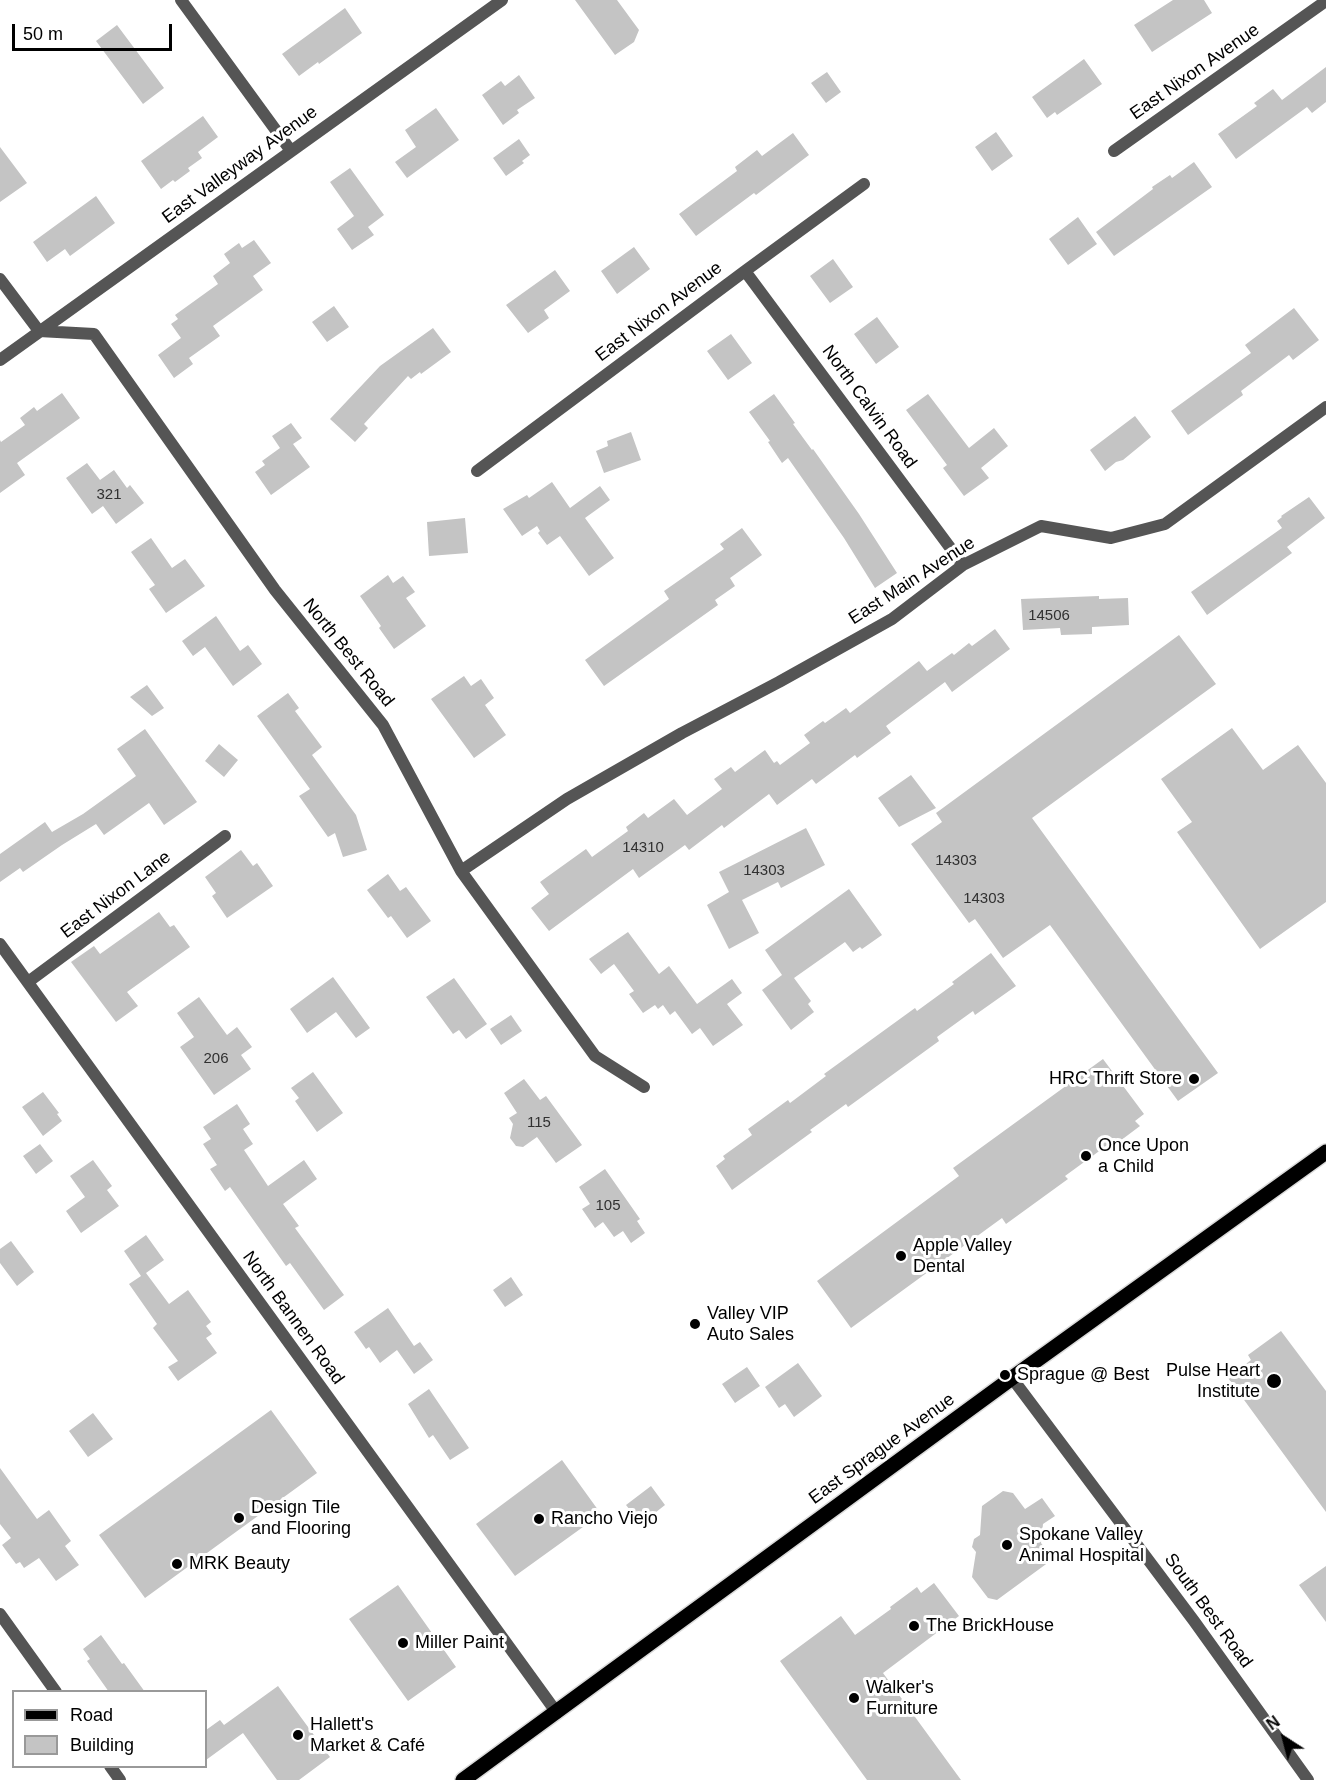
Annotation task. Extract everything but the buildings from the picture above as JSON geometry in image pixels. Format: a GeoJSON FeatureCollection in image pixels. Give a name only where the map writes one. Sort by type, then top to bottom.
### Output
{"type":"FeatureCollection","features":[{"type":"Feature","properties":{"kind":"main road","name":"East Sprague Avenue"},"geometry":{"type":"LineString","coordinates":[[463,1780],[1012,1378],[1326,1152]]}},
{"type":"Feature","properties":{"kind":"street"},"geometry":{"type":"LineString","coordinates":[[181,0],[291,151]]}},
{"type":"Feature","properties":{"kind":"street","name":"East Valleyway Avenue"},"geometry":{"type":"LineString","coordinates":[[0,360],[502,0]]}},
{"type":"Feature","properties":{"kind":"street","name":"East Nixon Avenue"},"geometry":{"type":"LineString","coordinates":[[1114,151],[1326,1]]}},
{"type":"Feature","properties":{"kind":"street","name":"East Nixon Avenue"},"geometry":{"type":"LineString","coordinates":[[477,471],[864,184]]}},
{"type":"Feature","properties":{"kind":"street","name":"North Calvin Road"},"geometry":{"type":"LineString","coordinates":[[745,271],[963,565]]}},
{"type":"Feature","properties":{"kind":"street"},"geometry":{"type":"LineString","coordinates":[[0,279],[39,332]]}},
{"type":"Feature","properties":{"kind":"street","name":"North Best Road"},"geometry":{"type":"LineString","coordinates":[[39,332],[94,334],[275,590],[383,725],[461,871],[594,1056],[644,1087]]}},
{"type":"Feature","properties":{"kind":"street","name":"East Main Avenue"},"geometry":{"type":"LineString","coordinates":[[461,871],[567,799],[682,732],[779,682],[892,619],[963,565],[1041,526],[1111,538],[1165,524],[1326,407]]}},
{"type":"Feature","properties":{"kind":"street","name":"East Nixon Lane"},"geometry":{"type":"LineString","coordinates":[[28,982],[225,836]]}},
{"type":"Feature","properties":{"kind":"street","name":"North Bannen Road"},"geometry":{"type":"LineString","coordinates":[[0,944],[557,1713]]}},
{"type":"Feature","properties":{"kind":"street","name":"South Best Road"},"geometry":{"type":"LineString","coordinates":[[1012,1378],[1194,1621],[1308,1780]]}},
{"type":"Feature","properties":{"kind":"street"},"geometry":{"type":"LineString","coordinates":[[0,1614],[55,1690]]}},
{"type":"Feature","properties":{"kind":"street"},"geometry":{"type":"LineString","coordinates":[[111,1768],[120,1780]]}},
{"type":"Feature","properties":{"kind":"place","name":"HRC Thrift Store"},"geometry":{"type":"Point","coordinates":[1194,1079]}},
{"type":"Feature","properties":{"kind":"place","name":"Once Upon a Child"},"geometry":{"type":"Point","coordinates":[1086,1156]}},
{"type":"Feature","properties":{"kind":"place","name":"Apple Valley Dental"},"geometry":{"type":"Point","coordinates":[901,1256]}},
{"type":"Feature","properties":{"kind":"place","name":"Valley VIP Auto Sales"},"geometry":{"type":"Point","coordinates":[695,1324]}},
{"type":"Feature","properties":{"kind":"place","name":"Sprague @ Best"},"geometry":{"type":"Point","coordinates":[1005,1375]}},
{"type":"Feature","properties":{"kind":"place","name":"Pulse Heart Institute"},"geometry":{"type":"Point","coordinates":[1274,1381]}},
{"type":"Feature","properties":{"kind":"place","name":"Design Tile and Flooring"},"geometry":{"type":"Point","coordinates":[239,1518]}},
{"type":"Feature","properties":{"kind":"place","name":"Rancho Viejo"},"geometry":{"type":"Point","coordinates":[539,1519]}},
{"type":"Feature","properties":{"kind":"place","name":"Spokane Valley Animal Hospital"},"geometry":{"type":"Point","coordinates":[1007,1545]}},
{"type":"Feature","properties":{"kind":"place","name":"MRK Beauty"},"geometry":{"type":"Point","coordinates":[177,1564]}},
{"type":"Feature","properties":{"kind":"place","name":"The BrickHouse"},"geometry":{"type":"Point","coordinates":[914,1626]}},
{"type":"Feature","properties":{"kind":"place","name":"Miller Paint"},"geometry":{"type":"Point","coordinates":[403,1643]}},
{"type":"Feature","properties":{"kind":"place","name":"Walker's Furniture"},"geometry":{"type":"Point","coordinates":[854,1698]}},
{"type":"Feature","properties":{"kind":"place","name":"Hallett's Market & Café"},"geometry":{"type":"Point","coordinates":[298,1735]}}]}
